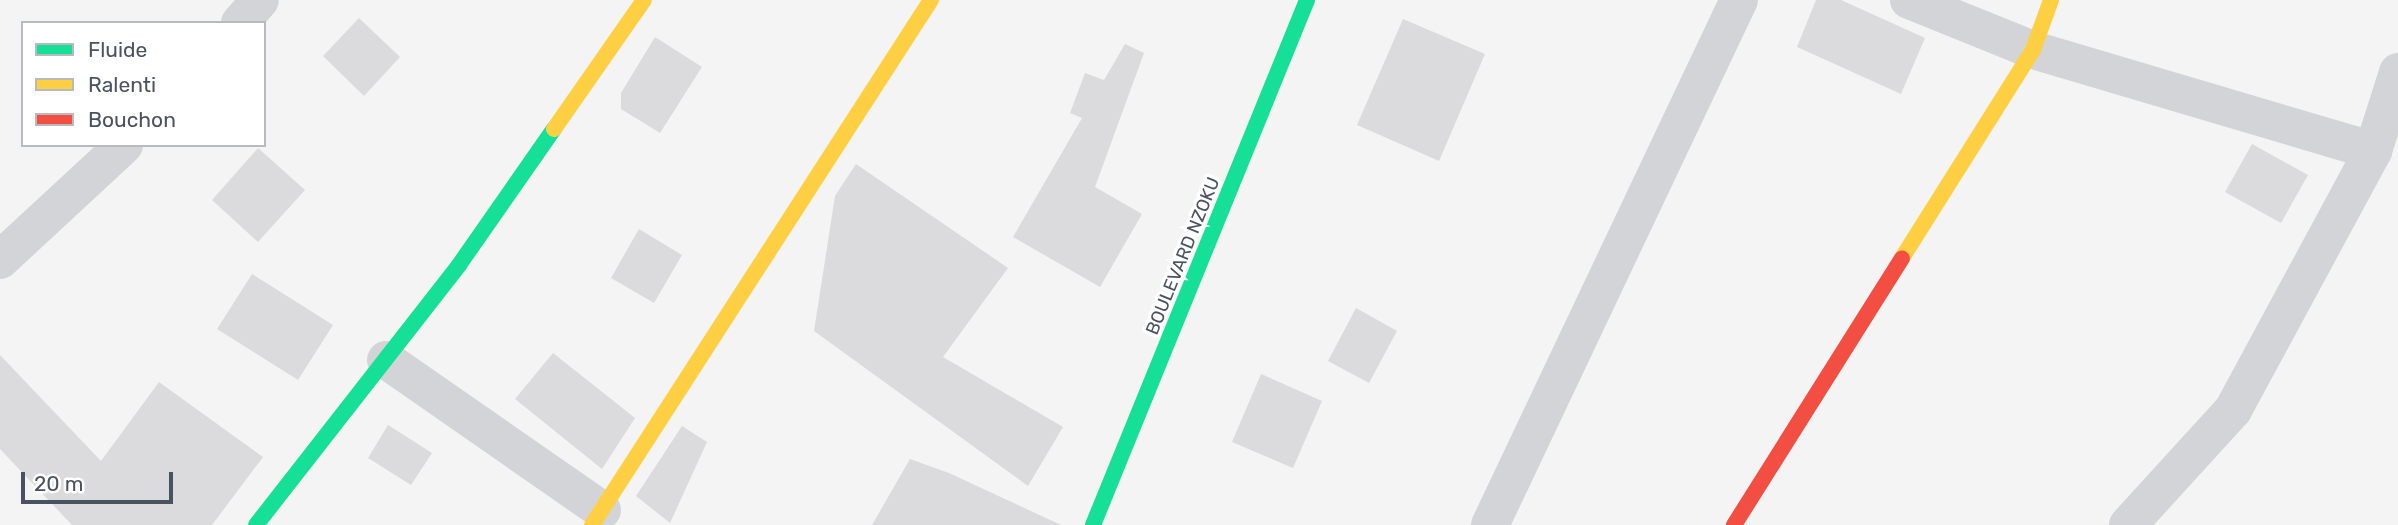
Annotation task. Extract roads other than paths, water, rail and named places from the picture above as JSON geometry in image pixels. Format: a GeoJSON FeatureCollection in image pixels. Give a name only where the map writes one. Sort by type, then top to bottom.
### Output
{"type":"FeatureCollection","features":[{"type":"Feature","properties":{"kind":"street"},"geometry":{"type":"LineString","coordinates":[[242,21],[260,0]]}},
{"type":"Feature","properties":{"kind":"street"},"geometry":{"type":"LineString","coordinates":[[256,525],[386,360],[644,0]]}},
{"type":"Feature","properties":{"kind":"street"},"geometry":{"type":"LineString","coordinates":[[386,360],[597,518],[931,0]]}},
{"type":"Feature","properties":{"kind":"street","name":"BOULEVARD NZOKU"},"geometry":{"type":"LineString","coordinates":[[1093,525],[1307,0]]}},
{"type":"Feature","properties":{"kind":"street"},"geometry":{"type":"LineString","coordinates":[[1490,525],[1739,0]]}},
{"type":"Feature","properties":{"kind":"street"},"geometry":{"type":"LineString","coordinates":[[1909,0],[2033,50],[2373,151]]}},
{"type":"Feature","properties":{"kind":"street"},"geometry":{"type":"LineString","coordinates":[[1734,525],[2033,50],[2051,0]]}},
{"type":"Feature","properties":{"kind":"street"},"geometry":{"type":"LineString","coordinates":[[2129,525],[2233,410],[2373,151],[2398,72]]}},
{"type":"Feature","properties":{"kind":"street"},"geometry":{"type":"LineString","coordinates":[[0,260],[122,147]]}}]}
